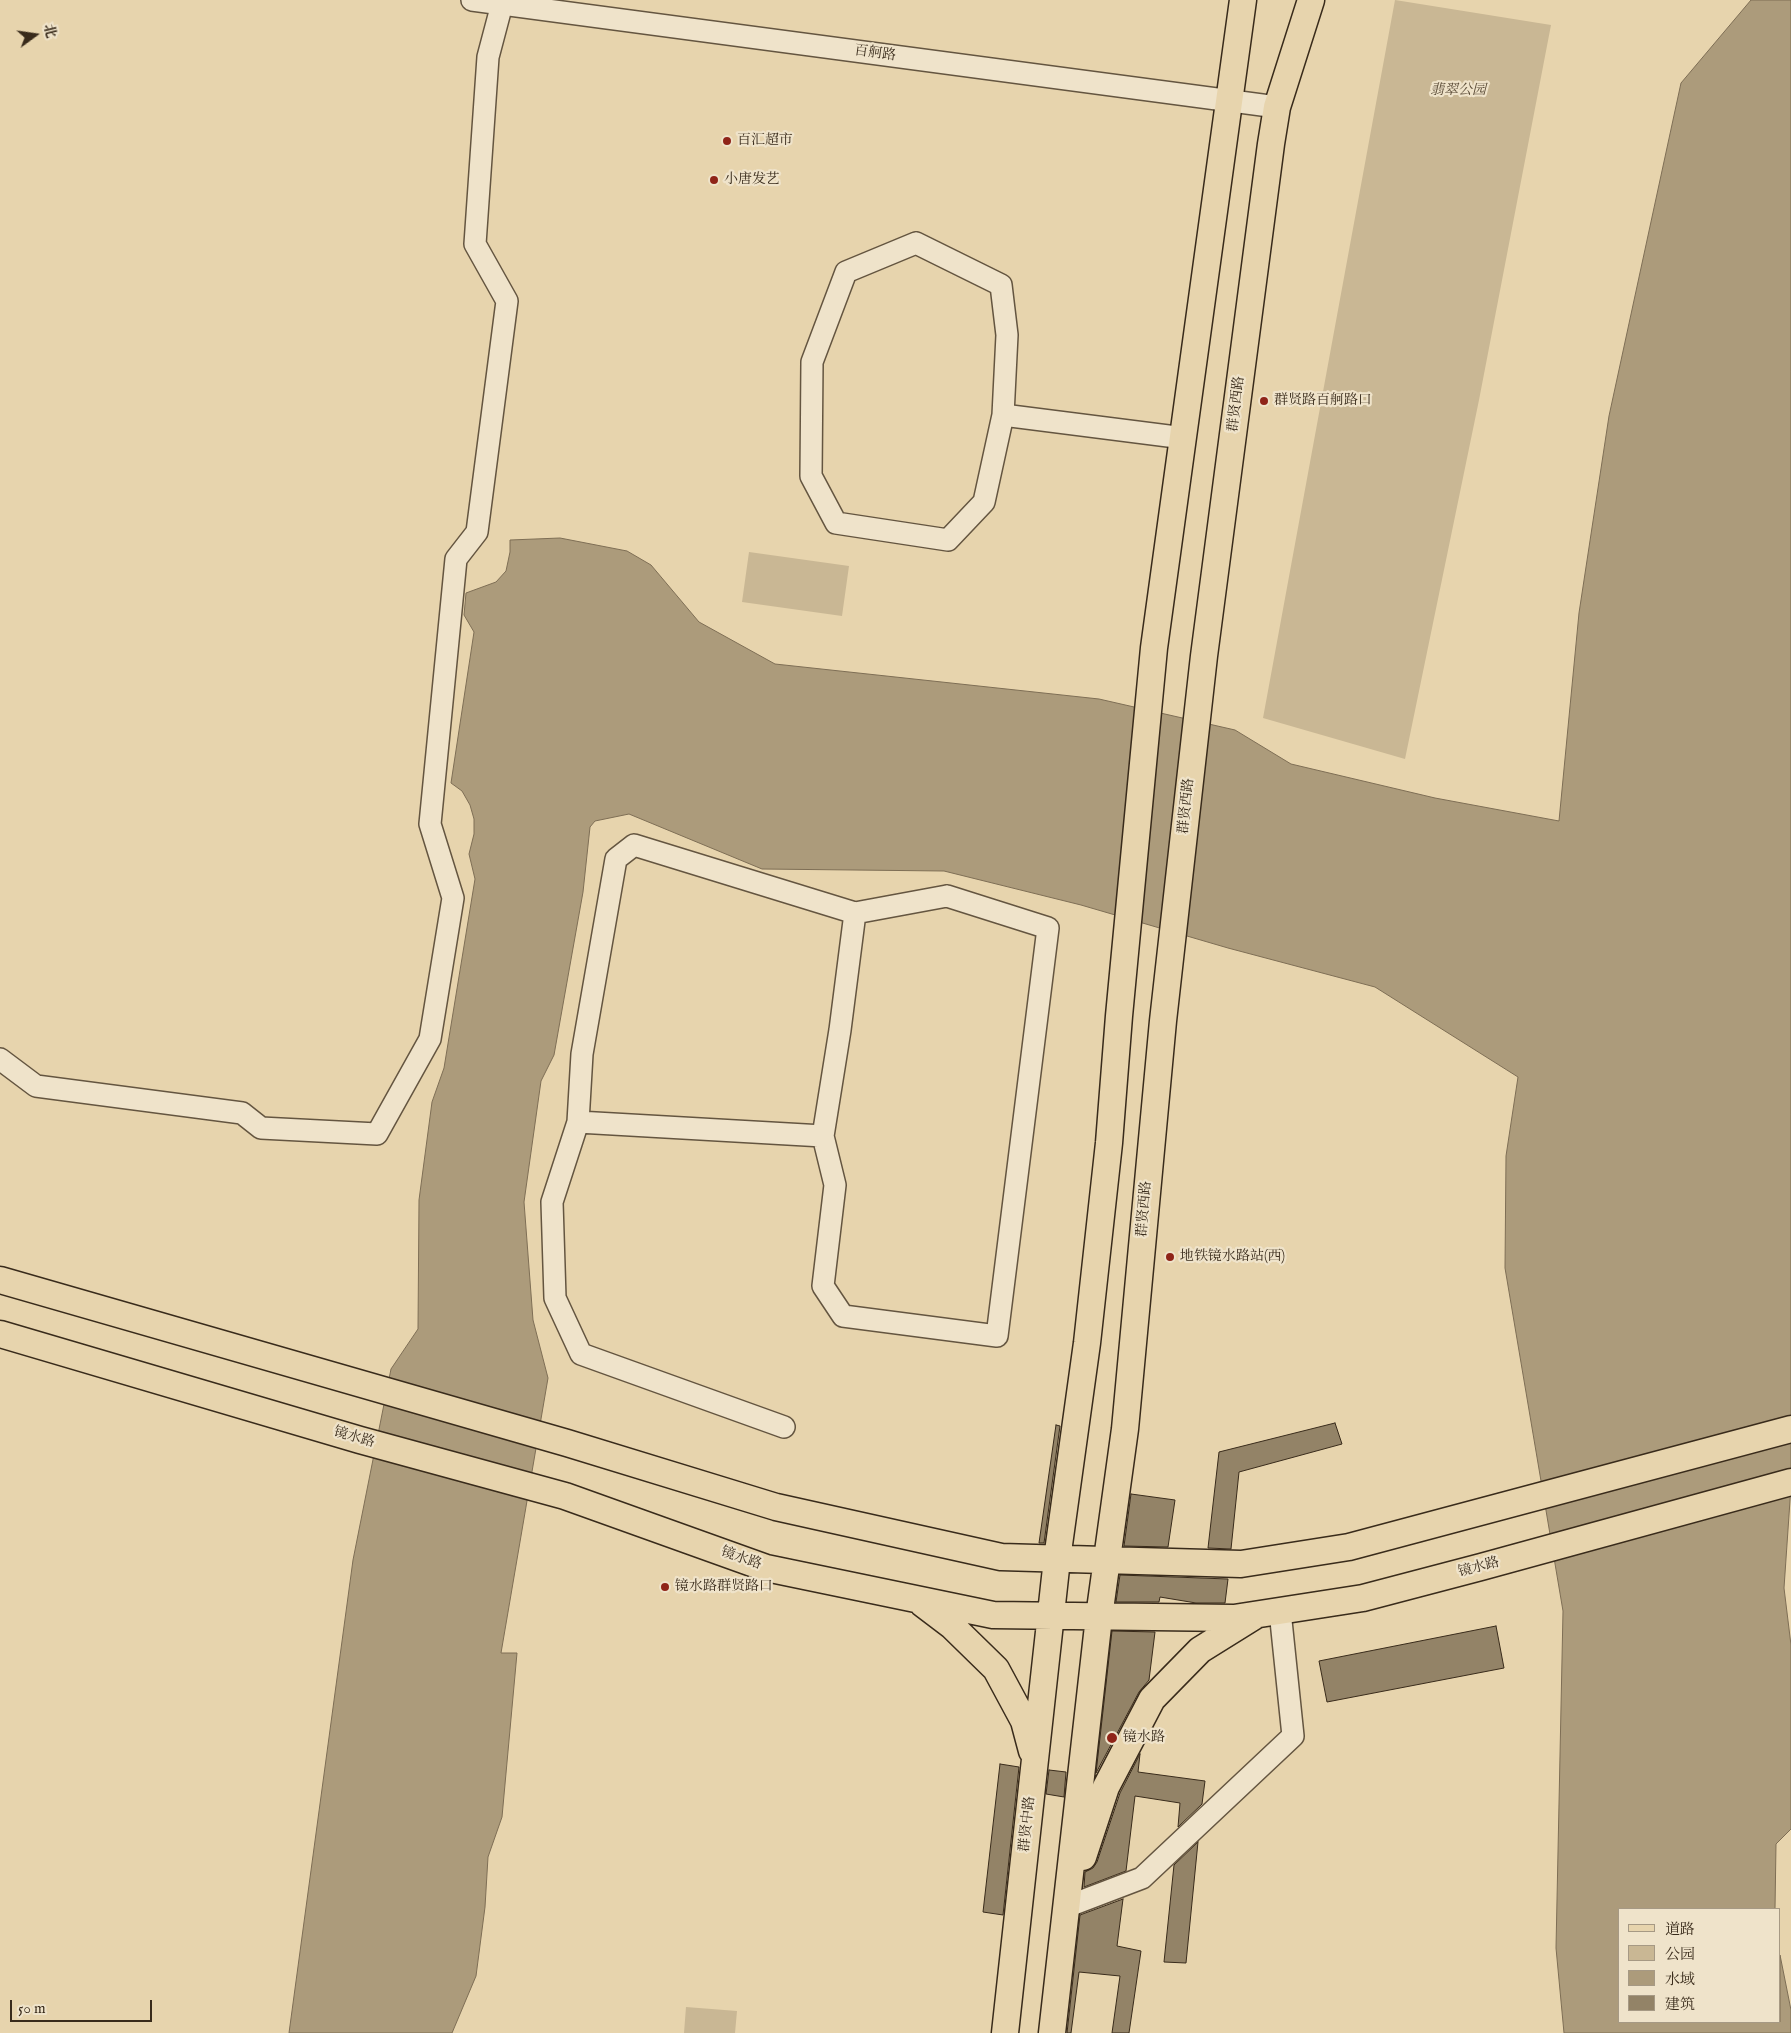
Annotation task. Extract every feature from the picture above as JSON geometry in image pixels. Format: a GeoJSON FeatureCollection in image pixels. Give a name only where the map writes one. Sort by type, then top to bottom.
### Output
{"type":"FeatureCollection","features":[{"type":"Feature","properties":{"kind":"main road"},"geometry":{"type":"LineString","coordinates":[[1051,1616],[1089,1324],[1109,1143],[1119,1016],[1154,648],[1243,0]]}},
{"type":"Feature","properties":{"kind":"main road","name":"群贤西路"},"geometry":{"type":"LineString","coordinates":[[1099,1617],[1125,1429],[1163,1021],[1204,656],[1269,154],[1277,107],[1310,0]]}},
{"type":"Feature","properties":{"kind":"main road"},"geometry":{"type":"LineString","coordinates":[[0,1280],[567,1443],[776,1508],[1001,1557],[1241,1564],[1349,1547],[1791,1429]]}},
{"type":"Feature","properties":{"kind":"main road","name":"镜水路"},"geometry":{"type":"LineString","coordinates":[[0,1334],[360,1440],[565,1496],[766,1568],[993,1615],[1234,1618],[1363,1598],[1481,1568],[1791,1482]]}},
{"type":"Feature","properties":{"kind":"main road"},"geometry":{"type":"LineString","coordinates":[[916,1599],[952,1626],[996,1669],[1024,1720],[1035,1762]]}},
{"type":"Feature","properties":{"kind":"main road"},"geometry":{"type":"LineString","coordinates":[[1066,1907],[1106,1787],[1152,1699],[1200,1650],[1269,1613]]}},
{"type":"Feature","properties":{"kind":"main road","name":"群贤中路"},"geometry":{"type":"LineString","coordinates":[[1005,2033],[1051,1616]]}},
{"type":"Feature","properties":{"kind":"main road"},"geometry":{"type":"LineString","coordinates":[[1052,2033],[1099,1617]]}},
{"type":"Feature","properties":{"kind":"street","name":"百舸路"},"geometry":{"type":"LineString","coordinates":[[472,0],[1277,107]]}},
{"type":"Feature","properties":{"kind":"street"},"geometry":{"type":"LineString","coordinates":[[0,1059],[36,1086],[242,1113],[261,1128],[377,1134],[430,1039],[453,898],[430,824],[456,559],[477,532],[508,301],[475,244],[488,57],[502,4]]}},
{"type":"Feature","properties":{"kind":"street"},"geometry":{"type":"LineString","coordinates":[[916,244],[1001,285],[1007,335],[1003,414],[984,502],[948,540],[836,523],[811,476],[812,362],[846,272],[916,244]]}},
{"type":"Feature","properties":{"kind":"street"},"geometry":{"type":"LineString","coordinates":[[1003,414],[1184,438]]}},
{"type":"Feature","properties":{"kind":"street"},"geometry":{"type":"LineString","coordinates":[[784,1427],[581,1354],[556,1298],[552,1202],[578,1122],[582,1054],[616,859],[634,845],[856,913],[947,896],[1048,928],[997,1336],[843,1316],[823,1286],[835,1185],[823,1136],[856,913]]}},
{"type":"Feature","properties":{"kind":"street"},"geometry":{"type":"LineString","coordinates":[[578,1122],[823,1136]]}},
{"type":"Feature","properties":{"kind":"street"},"geometry":{"type":"LineString","coordinates":[[1066,1907],[1142,1878],[1293,1736],[1269,1613]]}},
{"type":"Feature","properties":{"kind":"green space","name":"翡翠公园"},"geometry":{"type":"Polygon","coordinates":[[[1395,0],[1551,25],[1479,400],[1405,759],[1263,718],[1395,0]]]}},
{"type":"Feature","properties":{"kind":"green space"},"geometry":{"type":"Polygon","coordinates":[[[749,552],[849,566],[842,616],[742,602],[749,552]]]}},
{"type":"Feature","properties":{"kind":"green space"},"geometry":{"type":"Polygon","coordinates":[[[686,2007],[737,2011],[735,2033],[684,2033],[686,2007]]]}},
{"type":"Feature","properties":{"kind":"water"},"geometry":{"type":"Polygon","coordinates":[[[1751,0],[1791,0],[1791,1486],[1784,1588],[1791,1645],[1791,1829],[1776,1844],[1775,1908],[1618,1908],[1618,2023],[1781,2023],[1781,1960],[1791,2010],[1791,2033],[1564,2033],[1556,1948],[1563,1611],[1505,1268],[1506,1156],[1518,1077],[1375,987],[1228,948],[1081,905],[944,871],[762,869],[629,814],[595,821],[590,827],[583,892],[554,1055],[541,1081],[524,1202],[533,1320],[548,1378],[501,1653],[517,1653],[502,1817],[488,1857],[485,1907],[476,1976],[452,2033],[289,2033],[353,1560],[391,1369],[418,1329],[419,1200],[432,1102],[444,1068],[475,879],[469,854],[474,834],[474,819],[470,805],[462,791],[451,783],[474,632],[464,615],[466,593],[496,582],[506,571],[510,552],[510,540],[560,538],[627,551],[651,565],[699,622],[775,664],[1099,699],[1235,730],[1291,764],[1435,798],[1559,821],[1579,613],[1609,416],[1681,83],[1751,0]]]}},
{"type":"Feature","properties":{"kind":"building"},"geometry":{"type":"Polygon","coordinates":[[[1335,1423],[1342,1444],[1239,1472],[1231,1549],[1208,1548],[1219,1452],[1335,1423]]]}},
{"type":"Feature","properties":{"kind":"building"},"geometry":{"type":"Polygon","coordinates":[[[1056,1425],[1060,1426],[1044,1543],[1039,1543],[1056,1425]]]}},
{"type":"Feature","properties":{"kind":"building"},"geometry":{"type":"Polygon","coordinates":[[[1131,1494],[1175,1500],[1168,1547],[1124,1546],[1131,1494]]]}},
{"type":"Feature","properties":{"kind":"building"},"geometry":{"type":"Polygon","coordinates":[[[1120,1575],[1228,1579],[1225,1603],[1196,1603],[1160,1597],[1159,1602],[1116,1602],[1120,1575]]]}},
{"type":"Feature","properties":{"kind":"building"},"geometry":{"type":"Polygon","coordinates":[[[1496,1626],[1504,1668],[1327,1702],[1319,1661],[1496,1626]]]}},
{"type":"Feature","properties":{"kind":"building"},"geometry":{"type":"Polygon","coordinates":[[[1112,1631],[1155,1632],[1149,1680],[1139,1692],[1096,1773],[1112,1631]]]}},
{"type":"Feature","properties":{"kind":"building"},"geometry":{"type":"Polygon","coordinates":[[[1140,1754],[1138,1772],[1205,1781],[1202,1804],[1178,1827],[1180,1803],[1135,1796],[1126,1871],[1084,1887],[1085,1872],[1093,1868],[1097,1862],[1120,1793],[1140,1754]]]}},
{"type":"Feature","properties":{"kind":"building"},"geometry":{"type":"Polygon","coordinates":[[[1000,1764],[1019,1767],[1003,1915],[983,1912],[1000,1764]]]}},
{"type":"Feature","properties":{"kind":"building"},"geometry":{"type":"Polygon","coordinates":[[[1049,1770],[1066,1772],[1064,1797],[1046,1794],[1049,1770]]]}},
{"type":"Feature","properties":{"kind":"building"},"geometry":{"type":"Polygon","coordinates":[[[1198,1842],[1186,1963],[1164,1962],[1174,1865],[1198,1842]]]}},
{"type":"Feature","properties":{"kind":"building"},"geometry":{"type":"Polygon","coordinates":[[[1123,1899],[1117,1946],[1141,1951],[1129,2033],[1112,2033],[1120,1976],[1079,1972],[1071,2033],[1067,2033],[1080,1915],[1123,1899]]]}},
{"type":"Feature","properties":{"kind":"place","name":"百汇超市"},"geometry":{"type":"Point","coordinates":[727,141]}},
{"type":"Feature","properties":{"kind":"place","name":"小唐发艺"},"geometry":{"type":"Point","coordinates":[714,180]}},
{"type":"Feature","properties":{"kind":"place","name":"群贤路百舸路口"},"geometry":{"type":"Point","coordinates":[1264,401]}},
{"type":"Feature","properties":{"kind":"place","name":"地铁镜水路站(西)"},"geometry":{"type":"Point","coordinates":[1170,1257]}},
{"type":"Feature","properties":{"kind":"place","name":"镜水路群贤路口"},"geometry":{"type":"Point","coordinates":[665,1587]}},
{"type":"Feature","properties":{"kind":"place","name":"镜水路"},"geometry":{"type":"Point","coordinates":[1112,1738]}}]}
